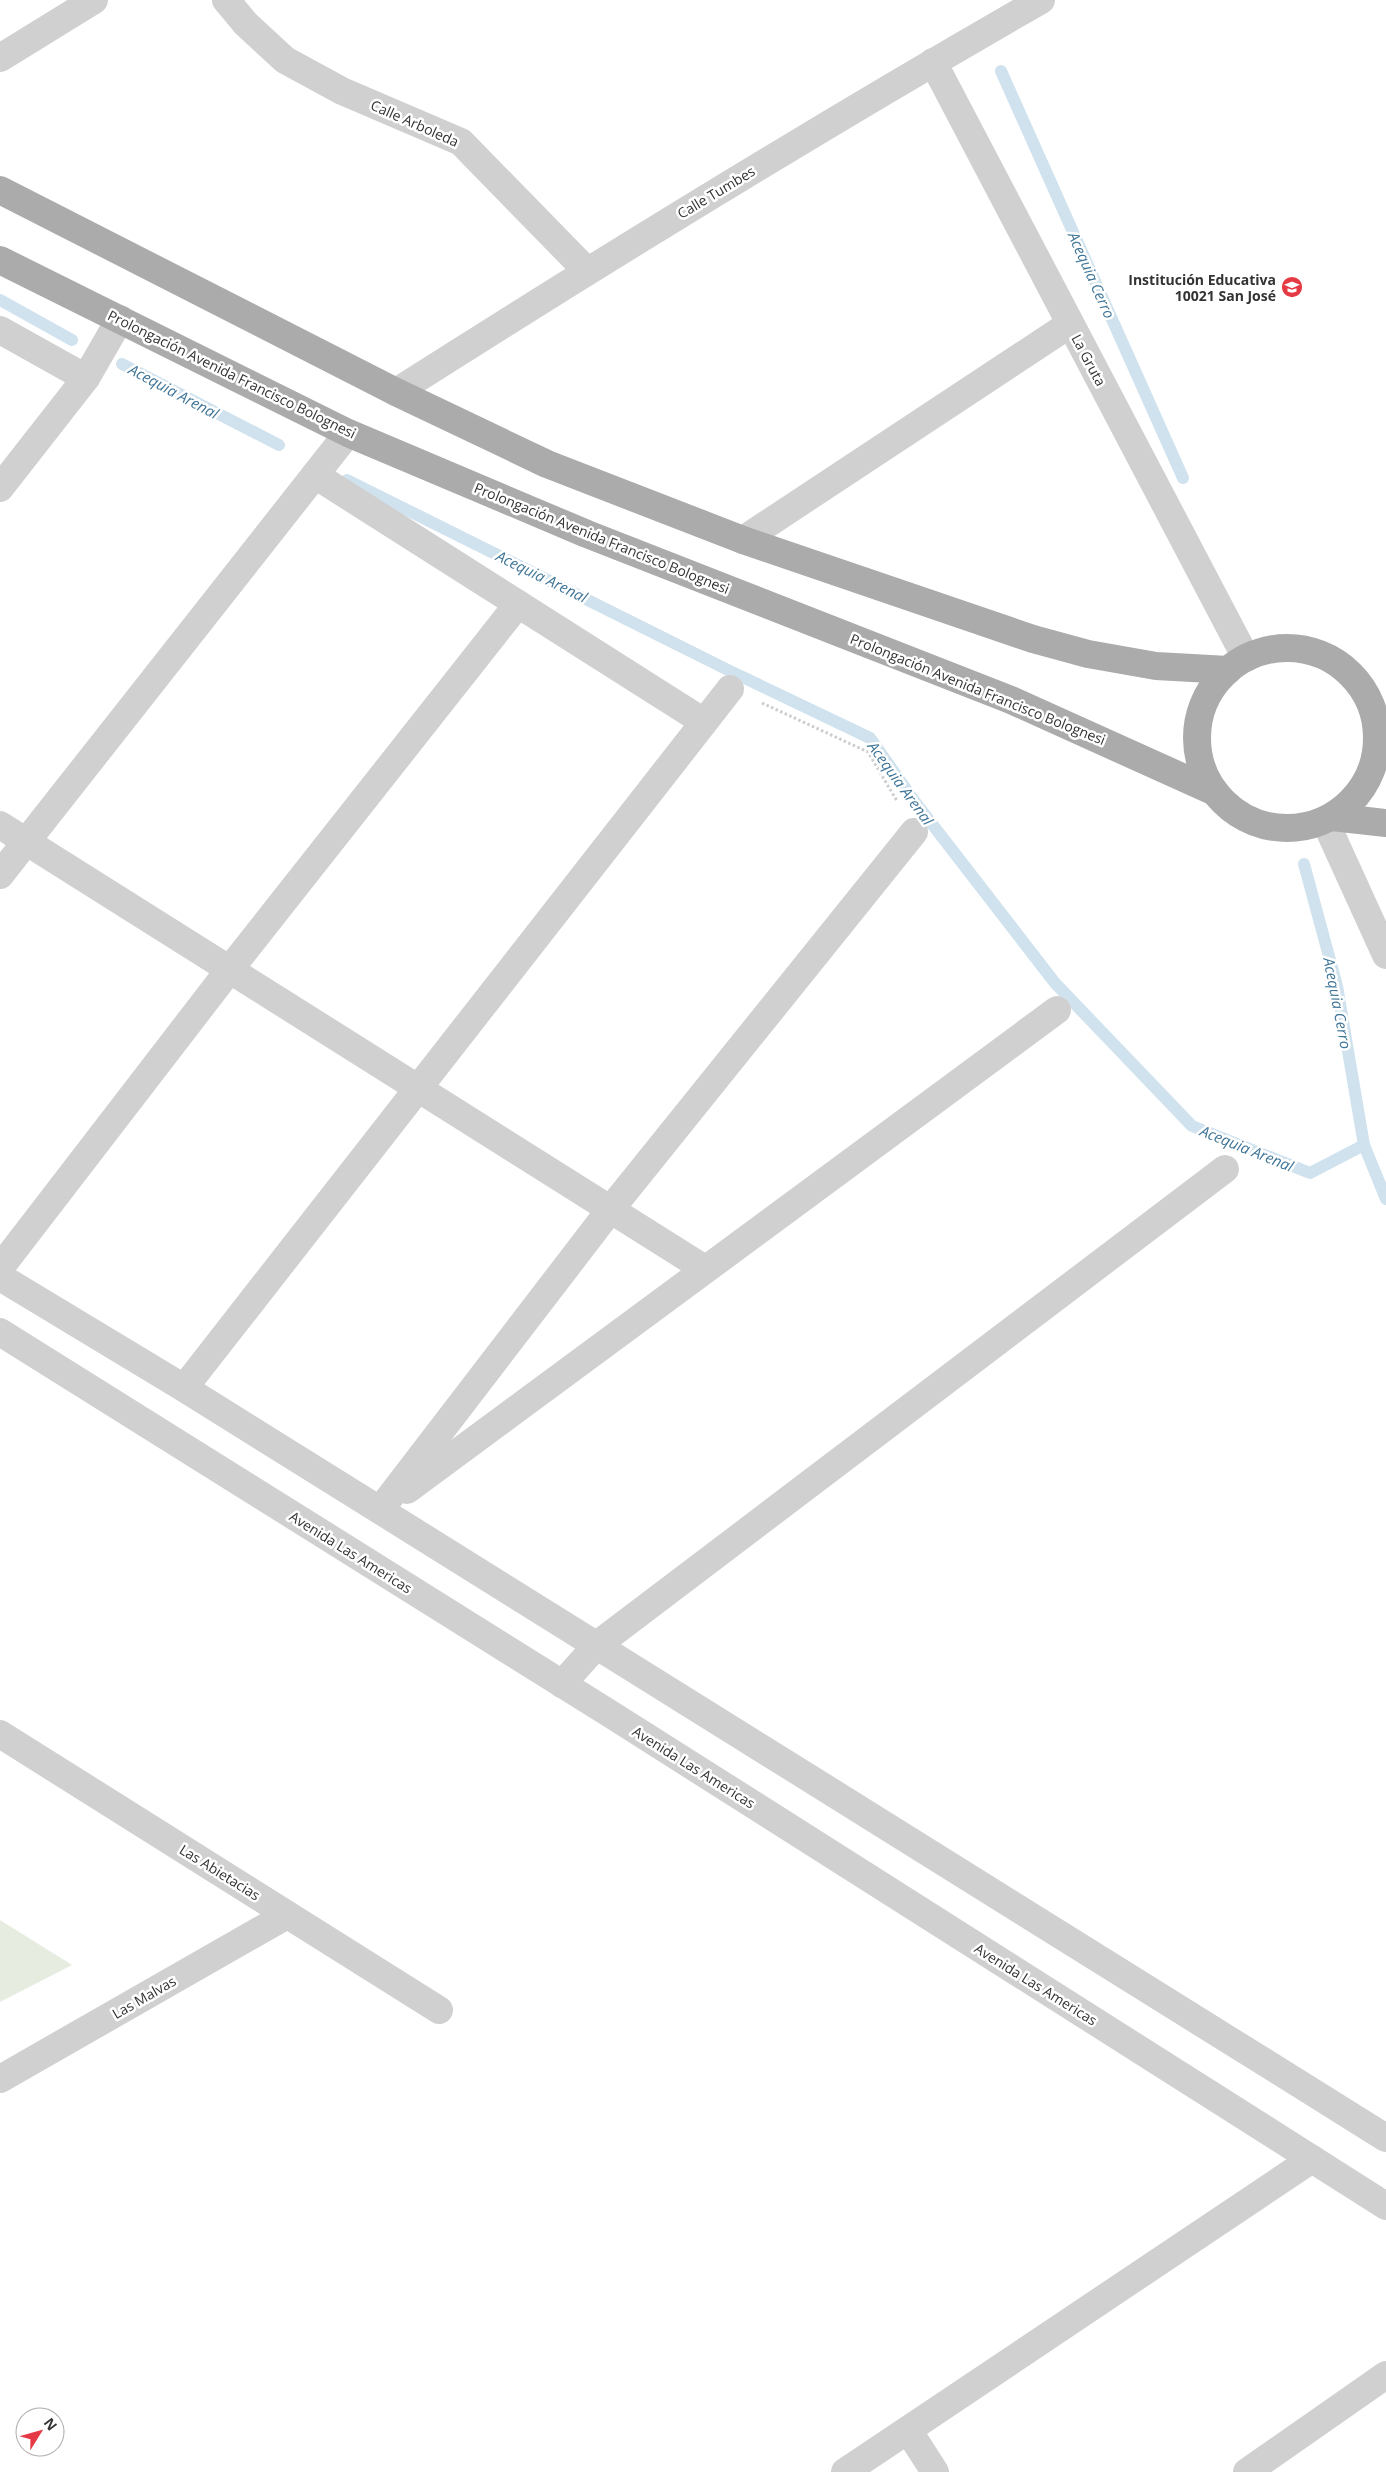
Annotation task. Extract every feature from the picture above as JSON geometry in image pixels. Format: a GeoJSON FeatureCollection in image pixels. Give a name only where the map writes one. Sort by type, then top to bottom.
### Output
{"type":"FeatureCollection","features":[{"type":"Feature","properties":{"kind":"main road"},"geometry":{"type":"LineString","coordinates":[[0,190],[396,392],[547,464],[743,540],[1034,639],[1079,652],[1156,666],[1237,664]]}},
{"type":"Feature","properties":{"kind":"main road","name":"Prolongación Avenida Francisco Bolognesi"},"geometry":{"type":"LineString","coordinates":[[0,260],[348,433],[587,534],[1011,700],[1215,792]]}},
{"type":"Feature","properties":{"kind":"main road"},"geometry":{"type":"LineString","coordinates":[[1329,819],[1354,800],[1370,776],[1378,749],[1376,700],[1349,672],[1325,656],[1298,649],[1270,649],[1237,664],[1210,691],[1200,715],[1197,742],[1202,768],[1215,792],[1237,814],[1265,826],[1295,829],[1329,819],[1386,823]]}},
{"type":"Feature","properties":{"kind":"street"},"geometry":{"type":"LineString","coordinates":[[0,58],[94,0]]}},
{"type":"Feature","properties":{"kind":"street","name":"Calle Arboleda"},"geometry":{"type":"LineString","coordinates":[[226,0],[246,24],[285,60],[342,91],[461,142],[587,271]]}},
{"type":"Feature","properties":{"kind":"street","name":"Calle Tumbes"},"geometry":{"type":"LineString","coordinates":[[396,392],[587,271],[1036,2]]}},
{"type":"Feature","properties":{"kind":"street","name":"La Gruta"},"geometry":{"type":"LineString","coordinates":[[933,62],[1070,324],[1237,664]]}},
{"type":"Feature","properties":{"kind":"street"},"geometry":{"type":"LineString","coordinates":[[0,488],[86,378],[120,319]]}},
{"type":"Feature","properties":{"kind":"street"},"geometry":{"type":"LineString","coordinates":[[743,540],[1070,324]]}},
{"type":"Feature","properties":{"kind":"street"},"geometry":{"type":"LineString","coordinates":[[0,330],[86,378]]}},
{"type":"Feature","properties":{"kind":"street"},"geometry":{"type":"LineString","coordinates":[[0,875],[348,433]]}},
{"type":"Feature","properties":{"kind":"street"},"geometry":{"type":"LineString","coordinates":[[315,475],[704,722]]}},
{"type":"Feature","properties":{"kind":"street"},"geometry":{"type":"LineString","coordinates":[[0,1268],[230,969],[518,604]]}},
{"type":"Feature","properties":{"kind":"street"},"geometry":{"type":"LineString","coordinates":[[184,1388],[730,688]]}},
{"type":"Feature","properties":{"kind":"street"},"geometry":{"type":"LineString","coordinates":[[1329,819],[1386,955]]}},
{"type":"Feature","properties":{"kind":"street"},"geometry":{"type":"LineString","coordinates":[[0,825],[705,1269]]}},
{"type":"Feature","properties":{"kind":"street"},"geometry":{"type":"LineString","coordinates":[[380,1510],[610,1210],[914,832]]}},
{"type":"Feature","properties":{"kind":"street"},"geometry":{"type":"LineString","coordinates":[[380,1510],[1057,1010]]}},
{"type":"Feature","properties":{"kind":"street"},"geometry":{"type":"LineString","coordinates":[[562,1684],[597,1645],[1225,1169]]}},
{"type":"Feature","properties":{"kind":"street"},"geometry":{"type":"LineString","coordinates":[[0,1277],[184,1388],[1386,2138]]}},
{"type":"Feature","properties":{"kind":"street","name":"Avenida Las Americas"},"geometry":{"type":"LineString","coordinates":[[0,1332],[562,1684],[1386,2206]]}},
{"type":"Feature","properties":{"kind":"street","name":"Las Abietacias"},"geometry":{"type":"LineString","coordinates":[[0,1734],[439,2010]]}},
{"type":"Feature","properties":{"kind":"street","name":"Las Malvas"},"geometry":{"type":"LineString","coordinates":[[0,2079],[287,1915]]}},
{"type":"Feature","properties":{"kind":"street"},"geometry":{"type":"LineString","coordinates":[[845,2472],[1312,2159]]}},
{"type":"Feature","properties":{"kind":"street"},"geometry":{"type":"LineString","coordinates":[[1247,2472],[1386,2374]]}},
{"type":"Feature","properties":{"kind":"street"},"geometry":{"type":"LineString","coordinates":[[908,2430],[935,2472]]}},
{"type":"Feature","properties":{"kind":"path"},"geometry":{"type":"LineString","coordinates":[[730,688],[868,752],[914,832]]}},
{"type":"Feature","properties":{"kind":"shaded area"},"geometry":{"type":"Polygon","coordinates":[[[0,1920],[72,1965],[0,2002],[0,1920]]]}},
{"type":"Feature","properties":{"kind":"waterway","name":"Acequia Cerro"},"geometry":{"type":"LineString","coordinates":[[1001,71],[1183,478]]}},
{"type":"Feature","properties":{"kind":"waterway","name":"Acequia Arenal"},"geometry":{"type":"LineString","coordinates":[[0,300],[72,340]]}},
{"type":"Feature","properties":{"kind":"waterway","name":"Acequia Arenal"},"geometry":{"type":"LineString","coordinates":[[122,364],[279,445]]}},
{"type":"Feature","properties":{"kind":"waterway","name":"Acequia Arenal"},"geometry":{"type":"LineString","coordinates":[[347,480],[730,671],[870,738],[915,802],[1055,983],[1192,1126],[1310,1173],[1364,1145]]}},
{"type":"Feature","properties":{"kind":"waterway","name":"Acequia Cerro"},"geometry":{"type":"LineString","coordinates":[[1304,864],[1337,986],[1364,1145],[1386,1199]]}},
{"type":"Feature","properties":{"kind":"place","name":"Institución Educativa 10021 San José"},"geometry":{"type":"Point","coordinates":[1292,287]}}]}
